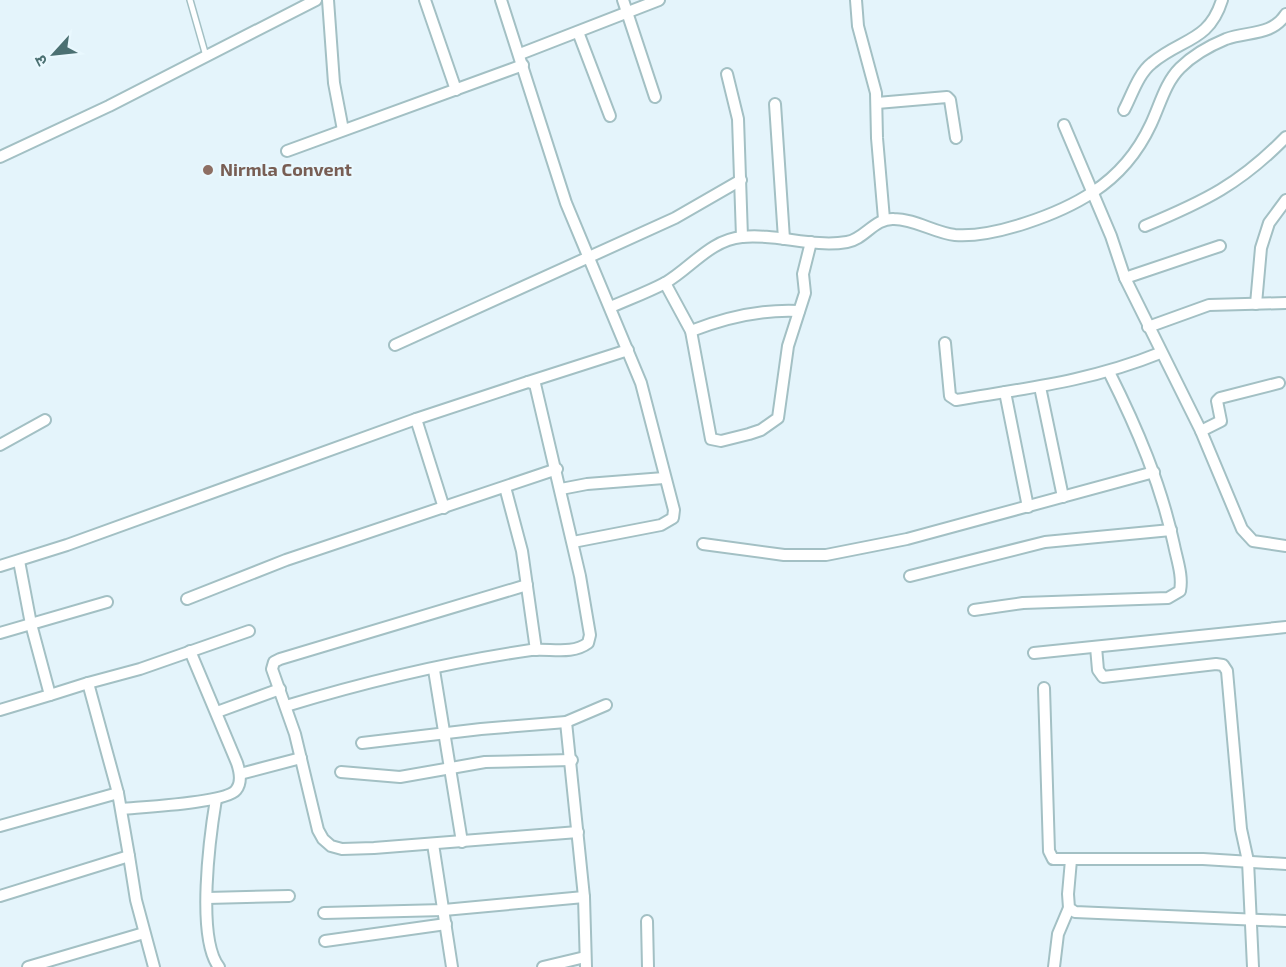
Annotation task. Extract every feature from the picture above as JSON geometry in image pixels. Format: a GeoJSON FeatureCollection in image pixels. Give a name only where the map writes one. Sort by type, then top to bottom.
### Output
{"type":"FeatureCollection","features":[{"type":"Feature","properties":{"kind":"street"},"geometry":{"type":"LineString","coordinates":[[0,157],[316,0]]}},
{"type":"Feature","properties":{"kind":"street"},"geometry":{"type":"LineString","coordinates":[[328,0],[334,83],[343,130]]}},
{"type":"Feature","properties":{"kind":"street"},"geometry":{"type":"LineString","coordinates":[[425,0],[456,90]]}},
{"type":"Feature","properties":{"kind":"street"},"geometry":{"type":"LineString","coordinates":[[501,0],[522,59],[549,151],[588,258],[628,350],[646,404],[674,510],[673,518],[669,523],[573,542]]}},
{"type":"Feature","properties":{"kind":"street"},"geometry":{"type":"LineString","coordinates":[[623,0],[655,97]]}},
{"type":"Feature","properties":{"kind":"street"},"geometry":{"type":"LineString","coordinates":[[287,151],[456,90],[578,32],[658,0]]}},
{"type":"Feature","properties":{"kind":"street"},"geometry":{"type":"LineString","coordinates":[[856,0],[858,26],[871,67],[877,103],[877,138],[884,219]]}},
{"type":"Feature","properties":{"kind":"street"},"geometry":{"type":"LineString","coordinates":[[1124,110],[1143,72],[1152,62],[1208,27],[1216,17],[1222,0]]}},
{"type":"Feature","properties":{"kind":"street"},"geometry":{"type":"LineString","coordinates":[[611,307],[665,283],[711,248],[742,237],[846,242],[856,239],[884,219],[896,218],[946,233],[970,234],[1029,221],[1093,192],[1122,168],[1140,146],[1167,87],[1194,55],[1227,39],[1270,29],[1280,24],[1286,14]]}},
{"type":"Feature","properties":{"kind":"street"},"geometry":{"type":"LineString","coordinates":[[578,32],[610,116]]}},
{"type":"Feature","properties":{"kind":"street"},"geometry":{"type":"LineString","coordinates":[[727,74],[738,118],[742,237]]}},
{"type":"Feature","properties":{"kind":"street"},"geometry":{"type":"LineString","coordinates":[[877,103],[947,97],[956,138]]}},
{"type":"Feature","properties":{"kind":"street"},"geometry":{"type":"LineString","coordinates":[[775,104],[784,239]]}},
{"type":"Feature","properties":{"kind":"street"},"geometry":{"type":"LineString","coordinates":[[1064,125],[1093,192],[1125,278],[1160,353],[1201,431],[1242,529],[1252,541],[1286,546]]}},
{"type":"Feature","properties":{"kind":"street"},"geometry":{"type":"LineString","coordinates":[[1145,226],[1206,201],[1237,182],[1286,137]]}},
{"type":"Feature","properties":{"kind":"street"},"geometry":{"type":"LineString","coordinates":[[395,345],[675,218],[741,180]]}},
{"type":"Feature","properties":{"kind":"street"},"geometry":{"type":"LineString","coordinates":[[1256,304],[1266,231],[1269,223],[1286,200]]}},
{"type":"Feature","properties":{"kind":"street"},"geometry":{"type":"LineString","coordinates":[[665,283],[691,331],[711,439],[721,441],[761,430],[778,418],[788,346],[805,293],[803,274],[811,242]]}},
{"type":"Feature","properties":{"kind":"street"},"geometry":{"type":"LineString","coordinates":[[1125,278],[1221,246]]}},
{"type":"Feature","properties":{"kind":"street"},"geometry":{"type":"LineString","coordinates":[[1148,327],[1209,305],[1286,303]]}},
{"type":"Feature","properties":{"kind":"street"},"geometry":{"type":"LineString","coordinates":[[691,331],[737,315],[800,311]]}},
{"type":"Feature","properties":{"kind":"street"},"geometry":{"type":"LineString","coordinates":[[945,344],[952,399],[1040,387],[1109,372],[1160,353]]}},
{"type":"Feature","properties":{"kind":"street"},"geometry":{"type":"LineString","coordinates":[[0,566],[416,419],[628,350]]}},
{"type":"Feature","properties":{"kind":"street"},"geometry":{"type":"LineString","coordinates":[[974,610],[1023,603],[1176,596],[1181,584],[1171,530],[1154,472],[1137,429],[1109,372]]}},
{"type":"Feature","properties":{"kind":"street"},"geometry":{"type":"LineString","coordinates":[[286,706],[337,690],[536,650],[572,650],[588,643],[588,625],[561,489],[538,391],[535,384],[528,382]]}},
{"type":"Feature","properties":{"kind":"street"},"geometry":{"type":"LineString","coordinates":[[1201,431],[1221,421],[1218,405],[1220,398],[1279,383]]}},
{"type":"Feature","properties":{"kind":"street"},"geometry":{"type":"LineString","coordinates":[[1040,387],[1063,497]]}},
{"type":"Feature","properties":{"kind":"street"},"geometry":{"type":"LineString","coordinates":[[1005,392],[1028,507]]}},
{"type":"Feature","properties":{"kind":"street"},"geometry":{"type":"LineString","coordinates":[[416,419],[444,508]]}},
{"type":"Feature","properties":{"kind":"street"},"geometry":{"type":"LineString","coordinates":[[0,445],[45,420]]}},
{"type":"Feature","properties":{"kind":"street"},"geometry":{"type":"LineString","coordinates":[[187,599],[286,560],[556,470]]}},
{"type":"Feature","properties":{"kind":"street"},"geometry":{"type":"LineString","coordinates":[[703,544],[784,555],[826,555],[907,539],[1154,472]]}},
{"type":"Feature","properties":{"kind":"street"},"geometry":{"type":"LineString","coordinates":[[561,489],[587,484],[664,478]]}},
{"type":"Feature","properties":{"kind":"street"},"geometry":{"type":"LineString","coordinates":[[505,487],[522,551],[536,650]]}},
{"type":"Feature","properties":{"kind":"street"},"geometry":{"type":"LineString","coordinates":[[910,576],[1045,542],[1171,530]]}},
{"type":"Feature","properties":{"kind":"street"},"geometry":{"type":"LineString","coordinates":[[19,561],[31,624],[50,695]]}},
{"type":"Feature","properties":{"kind":"street"},"geometry":{"type":"LineString","coordinates":[[527,585],[280,659],[274,662],[272,669],[286,706],[301,758],[318,830],[331,846],[352,848],[433,844],[578,832]]}},
{"type":"Feature","properties":{"kind":"street"},"geometry":{"type":"LineString","coordinates":[[0,633],[107,602]]}},
{"type":"Feature","properties":{"kind":"street"},"geometry":{"type":"LineString","coordinates":[[1034,653],[1286,627]]}},
{"type":"Feature","properties":{"kind":"street"},"geometry":{"type":"LineString","coordinates":[[0,710],[249,631]]}},
{"type":"Feature","properties":{"kind":"street"},"geometry":{"type":"LineString","coordinates":[[1096,647],[1098,670],[1103,677],[1216,664],[1223,665],[1227,671],[1240,820],[1248,861],[1253,967]]}},
{"type":"Feature","properties":{"kind":"street"},"geometry":{"type":"LineString","coordinates":[[122,810],[216,799],[232,795],[238,788],[240,774],[217,712],[190,651]]}},
{"type":"Feature","properties":{"kind":"street"},"geometry":{"type":"LineString","coordinates":[[434,670],[452,767],[462,842]]}},
{"type":"Feature","properties":{"kind":"street"},"geometry":{"type":"LineString","coordinates":[[88,683],[122,810],[144,933],[154,967]]}},
{"type":"Feature","properties":{"kind":"street"},"geometry":{"type":"LineString","coordinates":[[1044,688],[1049,850],[1053,859],[1248,861],[1286,864]]}},
{"type":"Feature","properties":{"kind":"street"},"geometry":{"type":"LineString","coordinates":[[217,712],[280,689]]}},
{"type":"Feature","properties":{"kind":"street"},"geometry":{"type":"LineString","coordinates":[[362,743],[566,722],[606,705]]}},
{"type":"Feature","properties":{"kind":"street"},"geometry":{"type":"LineString","coordinates":[[543,967],[586,962],[584,897],[572,760],[566,722]]}},
{"type":"Feature","properties":{"kind":"street"},"geometry":{"type":"LineString","coordinates":[[240,774],[301,758]]}},
{"type":"Feature","properties":{"kind":"street"},"geometry":{"type":"LineString","coordinates":[[341,772],[400,777],[452,767],[512,760],[572,760]]}},
{"type":"Feature","properties":{"kind":"street"},"geometry":{"type":"LineString","coordinates":[[0,826],[118,793]]}},
{"type":"Feature","properties":{"kind":"street"},"geometry":{"type":"LineString","coordinates":[[216,799],[209,840],[207,898],[211,949],[219,967]]}},
{"type":"Feature","properties":{"kind":"street"},"geometry":{"type":"LineString","coordinates":[[433,844],[452,967]]}},
{"type":"Feature","properties":{"kind":"street"},"geometry":{"type":"LineString","coordinates":[[0,896],[129,856]]}},
{"type":"Feature","properties":{"kind":"street"},"geometry":{"type":"LineString","coordinates":[[1054,967],[1058,934],[1069,908],[1071,860]]}},
{"type":"Feature","properties":{"kind":"street"},"geometry":{"type":"LineString","coordinates":[[207,898],[289,896]]}},
{"type":"Feature","properties":{"kind":"street"},"geometry":{"type":"LineString","coordinates":[[324,913],[444,910],[584,897]]}},
{"type":"Feature","properties":{"kind":"street"},"geometry":{"type":"LineString","coordinates":[[1069,908],[1083,912],[1286,921]]}},
{"type":"Feature","properties":{"kind":"street"},"geometry":{"type":"LineString","coordinates":[[647,921],[648,967]]}},
{"type":"Feature","properties":{"kind":"street"},"geometry":{"type":"LineString","coordinates":[[325,941],[446,924]]}},
{"type":"Feature","properties":{"kind":"street"},"geometry":{"type":"LineString","coordinates":[[28,967],[144,933]]}},
{"type":"Feature","properties":{"kind":"lane"},"geometry":{"type":"LineString","coordinates":[[190,0],[206,56]]}},
{"type":"Feature","properties":{"kind":"place","name":"Nirmla Convent"},"geometry":{"type":"Point","coordinates":[208,170]}}]}
